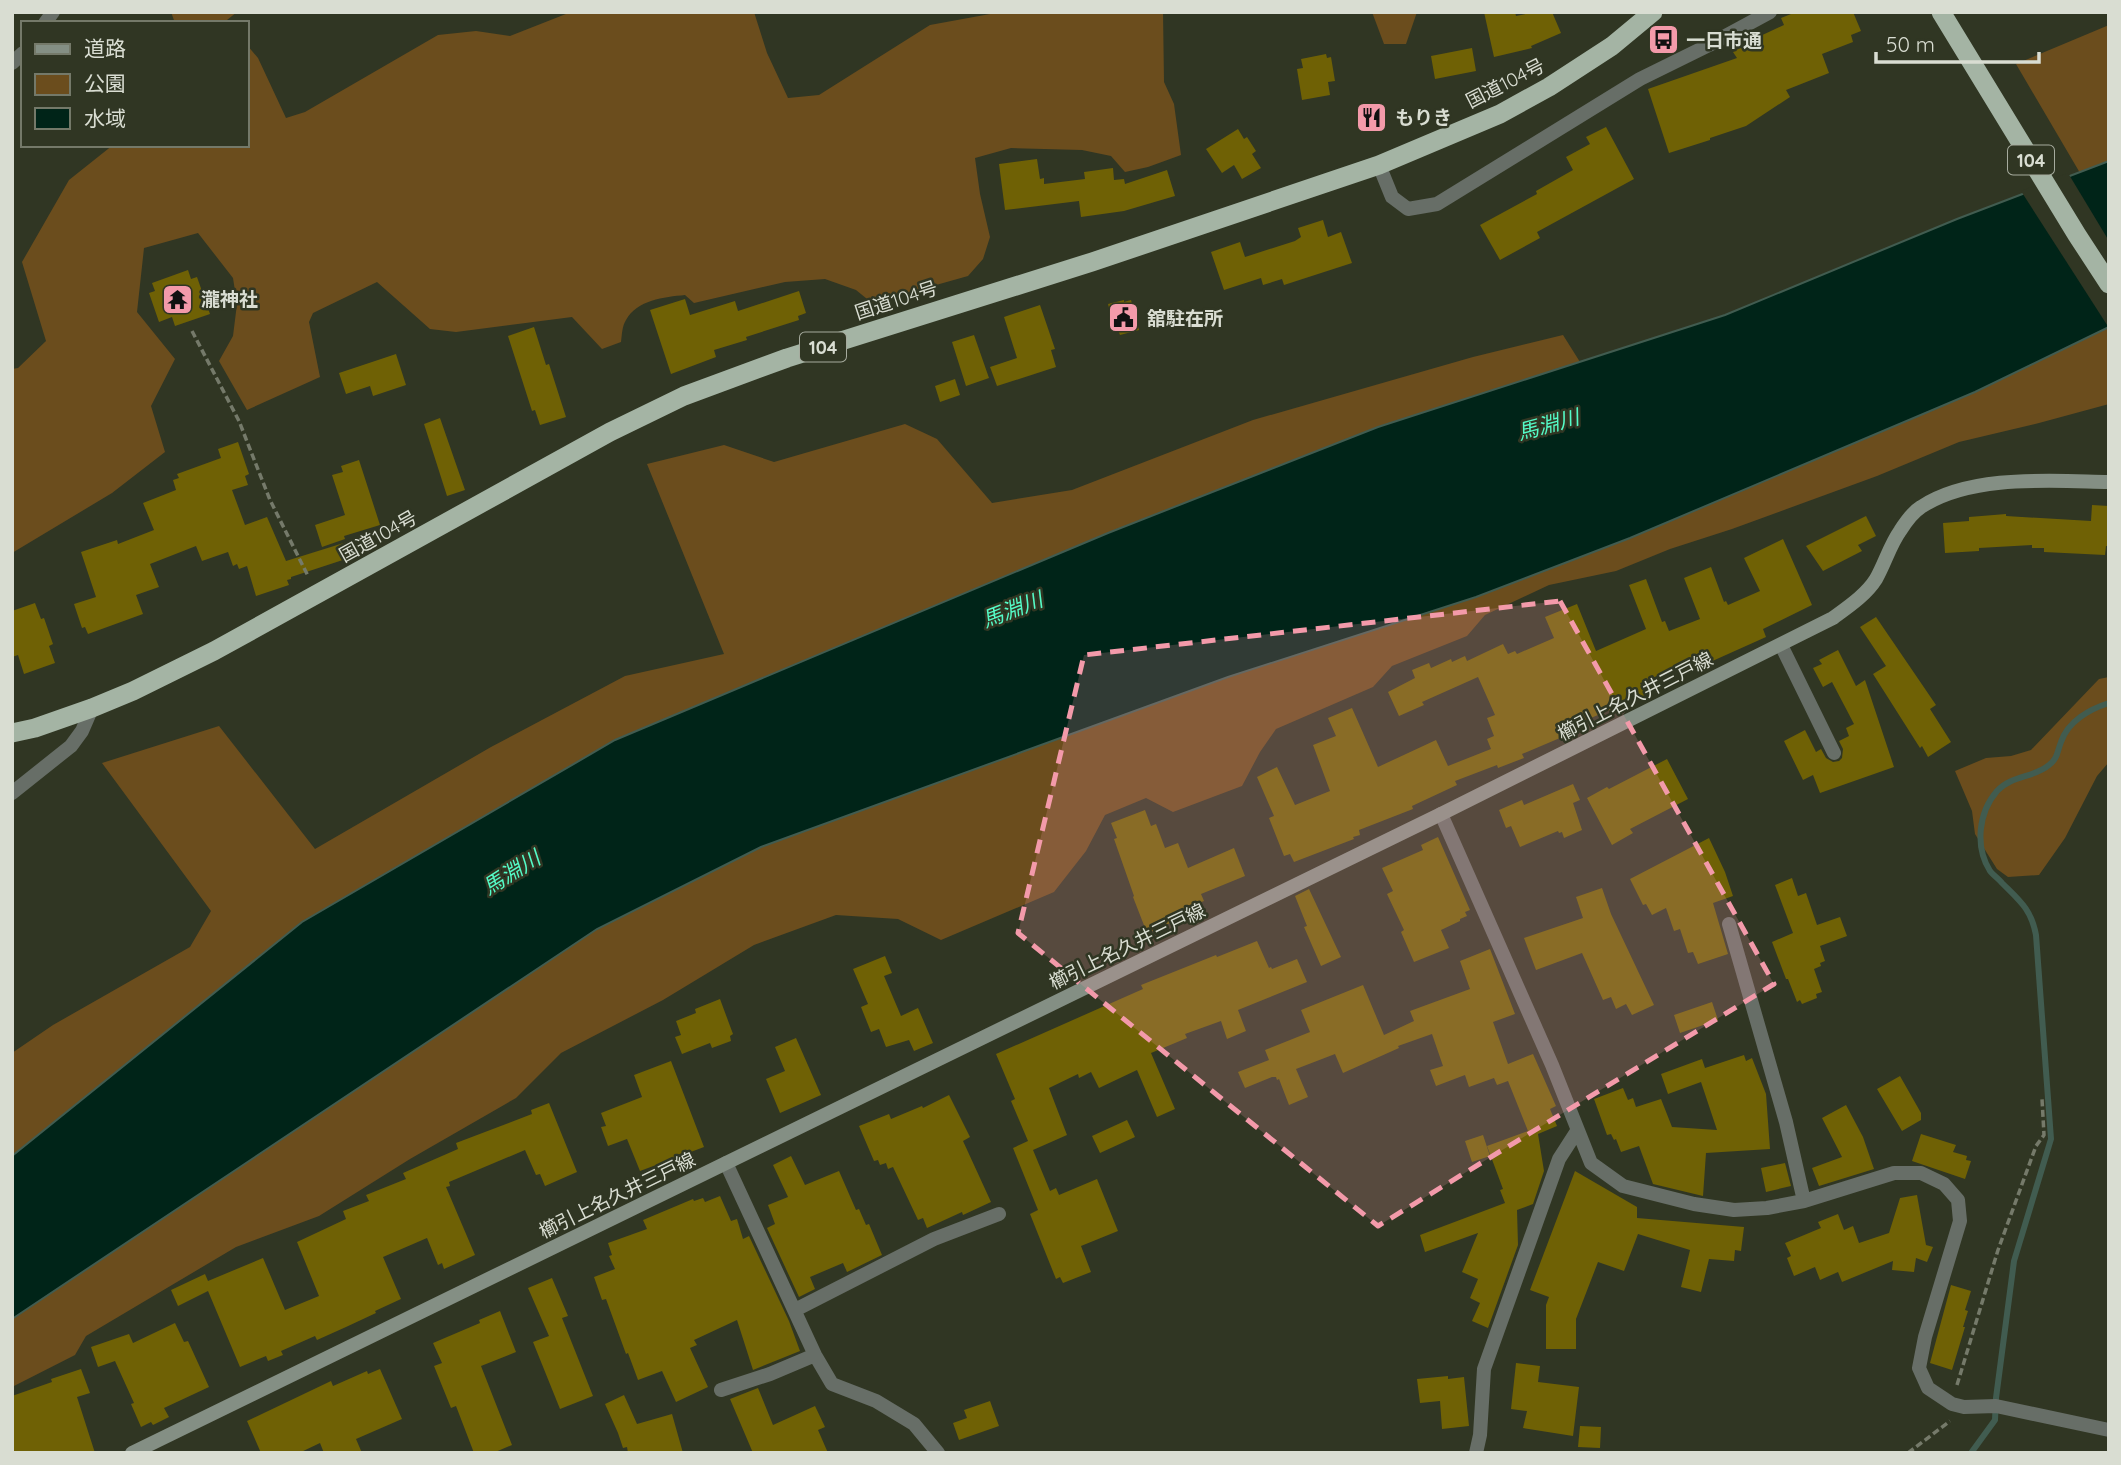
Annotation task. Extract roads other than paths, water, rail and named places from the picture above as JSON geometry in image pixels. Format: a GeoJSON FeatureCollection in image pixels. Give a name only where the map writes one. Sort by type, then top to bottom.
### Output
{"type":"FeatureCollection","features":[{"type":"Feature","properties":{"kind":"highway","name":"国道104号"},"geometry":{"type":"LineString","coordinates":[[12,733],[92,708],[214,651],[610,432],[684,396],[787,358],[1092,262],[1379,164],[1500,114],[1549,87],[1612,46],[1653,12]]}},
{"type":"Feature","properties":{"kind":"highway","name":"104"},"geometry":{"type":"LineString","coordinates":[[1941,12],[2109,284]]}},
{"type":"Feature","properties":{"kind":"main road","name":"櫛引上名久井三戸線"},"geometry":{"type":"LineString","coordinates":[[132,1453],[1441,814],[1833,618],[1860,598],[1875,580],[1898,533],[1918,508],[1940,496],[2008,482],[2109,482]]}},
{"type":"Feature","properties":{"kind":"street"},"geometry":{"type":"LineString","coordinates":[[1379,164],[1392,197],[1408,209],[1437,204],[1640,79],[1770,12]]}},
{"type":"Feature","properties":{"kind":"street"},"geometry":{"type":"LineString","coordinates":[[1781,645],[1835,753]]}},
{"type":"Feature","properties":{"kind":"street"},"geometry":{"type":"LineString","coordinates":[[12,793],[71,746],[82,731],[92,708]]}},
{"type":"Feature","properties":{"kind":"street"},"geometry":{"type":"LineString","coordinates":[[1441,814],[1547,1053],[1591,1163],[1623,1186],[1693,1204],[1734,1210],[1767,1208],[1804,1201],[1894,1173],[1921,1173],[1944,1184],[1958,1200],[1960,1221],[1925,1337],[1919,1367],[1928,1388],[1958,1406],[1996,1406],[2109,1430]]}},
{"type":"Feature","properties":{"kind":"street"},"geometry":{"type":"LineString","coordinates":[[1729,923],[1786,1122],[1804,1201]]}},
{"type":"Feature","properties":{"kind":"street"},"geometry":{"type":"LineString","coordinates":[[1476,1453],[1480,1435],[1484,1369],[1559,1159],[1577,1130]]}},
{"type":"Feature","properties":{"kind":"street"},"geometry":{"type":"LineString","coordinates":[[726,1163],[815,1355],[832,1384],[877,1401],[914,1424],[938,1453]]}},
{"type":"Feature","properties":{"kind":"street"},"geometry":{"type":"LineString","coordinates":[[795,1310],[934,1239],[999,1214]]}},
{"type":"Feature","properties":{"kind":"street"},"geometry":{"type":"LineString","coordinates":[[721,1390],[771,1374],[815,1355]]}},
{"type":"Feature","properties":{"kind":"water","name":"馬淵川"},"geometry":{"type":"Polygon","coordinates":[[[2109,161],[2109,327],[1975,392],[1630,538],[1476,597],[1228,677],[761,847],[597,929],[12,1319],[12,1156],[302,922],[615,740],[1108,533],[1378,427],[1725,315],[1957,219],[2109,161]]]}},
{"type":"Feature","properties":{"kind":"waterway"},"geometry":{"type":"LineString","coordinates":[[1971,1453],[1995,1420],[2014,1261],[2051,1139],[2036,935],[2024,906],[1991,872],[1985,862],[1981,841],[1982,820],[1997,791],[2009,782],[2049,765],[2056,757],[2064,735],[2074,722],[2087,712],[2109,703]]}},
{"type":"Feature","properties":{"kind":"place","name":"一日市通"},"geometry":{"type":"Point","coordinates":[1663,40]}},
{"type":"Feature","properties":{"kind":"place","name":"もりき"},"geometry":{"type":"Point","coordinates":[1372,117]}},
{"type":"Feature","properties":{"kind":"place","name":"瀧神社"},"geometry":{"type":"Point","coordinates":[178,299]}},
{"type":"Feature","properties":{"kind":"place","name":"舘駐在所"},"geometry":{"type":"Point","coordinates":[1124,318]}}]}
